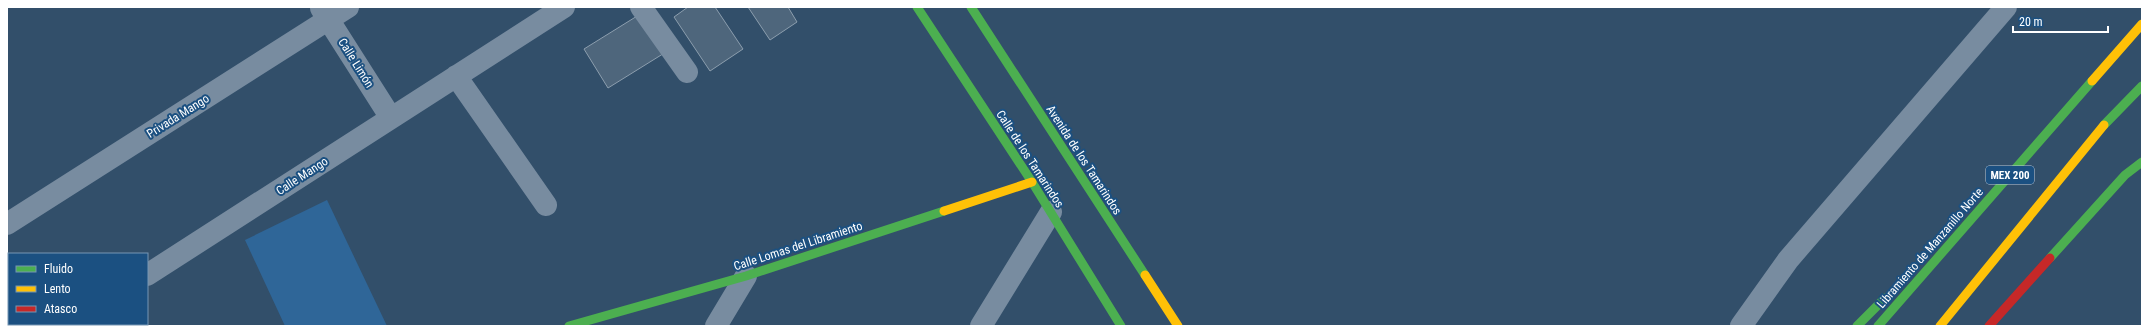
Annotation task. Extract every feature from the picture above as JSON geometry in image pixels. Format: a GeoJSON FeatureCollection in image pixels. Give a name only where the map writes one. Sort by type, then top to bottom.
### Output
{"type":"FeatureCollection","features":[{"type":"Feature","properties":{"kind":"main road","name":"Calle de los Tamarindos"},"geometry":{"type":"LineString","coordinates":[[917,7],[1032,182],[1121,326]]}},
{"type":"Feature","properties":{"kind":"main road","name":"Avenida de los Tamarindos"},"geometry":{"type":"LineString","coordinates":[[971,7],[1178,326]]}},
{"type":"Feature","properties":{"kind":"main road","name":"Libramiento de Manzanillo Norte"},"geometry":{"type":"LineString","coordinates":[[1878,326],[2142,24]]}},
{"type":"Feature","properties":{"kind":"main road","name":"MEX 200"},"geometry":{"type":"LineString","coordinates":[[1940,326],[2102,127],[2142,86]]}},
{"type":"Feature","properties":{"kind":"main road"},"geometry":{"type":"LineString","coordinates":[[1924,259],[2030,152]]}},
{"type":"Feature","properties":{"kind":"main road"},"geometry":{"type":"LineString","coordinates":[[1989,326],[2125,175],[2142,162]]}},
{"type":"Feature","properties":{"kind":"main road","name":"Calle Lomas del Libramiento"},"geometry":{"type":"LineString","coordinates":[[569,326],[746,276],[1032,182]]}},
{"type":"Feature","properties":{"kind":"main road"},"geometry":{"type":"LineString","coordinates":[[1857,326],[1891,292]]}},
{"type":"Feature","properties":{"kind":"street","name":"Privada Mango"},"geometry":{"type":"LineString","coordinates":[[7,224],[325,13],[348,7]]}},
{"type":"Feature","properties":{"kind":"street","name":"Calle Mango"},"geometry":{"type":"LineString","coordinates":[[148,274],[564,7]]}},
{"type":"Feature","properties":{"kind":"street"},"geometry":{"type":"LineString","coordinates":[[641,7],[687,72]]}},
{"type":"Feature","properties":{"kind":"street"},"geometry":{"type":"LineString","coordinates":[[1741,326],[1788,260],[2006,7]]}},
{"type":"Feature","properties":{"kind":"street","name":"Calle Limón"},"geometry":{"type":"LineString","coordinates":[[325,13],[391,118]]}},
{"type":"Feature","properties":{"kind":"street"},"geometry":{"type":"LineString","coordinates":[[456,76],[546,205]]}},
{"type":"Feature","properties":{"kind":"street"},"geometry":{"type":"LineString","coordinates":[[981,326],[1051,212]]}},
{"type":"Feature","properties":{"kind":"street"},"geometry":{"type":"LineString","coordinates":[[716,326],[746,276]]}},
{"type":"Feature","properties":{"kind":"shaded area"},"geometry":{"type":"Polygon","coordinates":[[[327,200],[387,326],[285,326],[245,240],[327,200]]]}},
{"type":"Feature","properties":{"kind":"building"},"geometry":{"type":"Polygon","coordinates":[[[688,7],[715,7],[743,49],[710,71],[674,17],[688,7]]]}},
{"type":"Feature","properties":{"kind":"building"},"geometry":{"type":"Polygon","coordinates":[[[748,7],[788,7],[797,22],[770,40],[748,7]]]}},
{"type":"Feature","properties":{"kind":"building"},"geometry":{"type":"Polygon","coordinates":[[[642,13],[666,52],[608,88],[584,49],[642,13]]]}},
{"type":"Feature","properties":{"kind":"traffic: fast"},"geometry":{"type":"LineString","coordinates":[[917,7],[1032,182],[1121,326]]}},
{"type":"Feature","properties":{"kind":"traffic: fast"},"geometry":{"type":"LineString","coordinates":[[971,7],[1145,275]]}},
{"type":"Feature","properties":{"kind":"traffic: fast"},"geometry":{"type":"LineString","coordinates":[[1878,326],[2092,81]]}},
{"type":"Feature","properties":{"kind":"traffic: fast"},"geometry":{"type":"LineString","coordinates":[[2104,125],[2142,86]]}},
{"type":"Feature","properties":{"kind":"traffic: fast"},"geometry":{"type":"LineString","coordinates":[[2050,258],[2125,175],[2142,162]]}},
{"type":"Feature","properties":{"kind":"traffic: fast"},"geometry":{"type":"LineString","coordinates":[[569,326],[746,276],[944,211]]}},
{"type":"Feature","properties":{"kind":"traffic: fast"},"geometry":{"type":"LineString","coordinates":[[1857,326],[1885,298]]}},
{"type":"Feature","properties":{"kind":"traffic: slow"},"geometry":{"type":"LineString","coordinates":[[2092,81],[2142,24]]}},
{"type":"Feature","properties":{"kind":"traffic: slow"},"geometry":{"type":"LineString","coordinates":[[1940,326],[2104,125]]}},
{"type":"Feature","properties":{"kind":"traffic: slow"},"geometry":{"type":"LineString","coordinates":[[944,211],[1032,182]]}},
{"type":"Feature","properties":{"kind":"traffic: slow"},"geometry":{"type":"LineString","coordinates":[[1145,275],[1178,326]]}},
{"type":"Feature","properties":{"kind":"traffic: jam"},"geometry":{"type":"LineString","coordinates":[[1989,326],[2050,258]]}}]}
